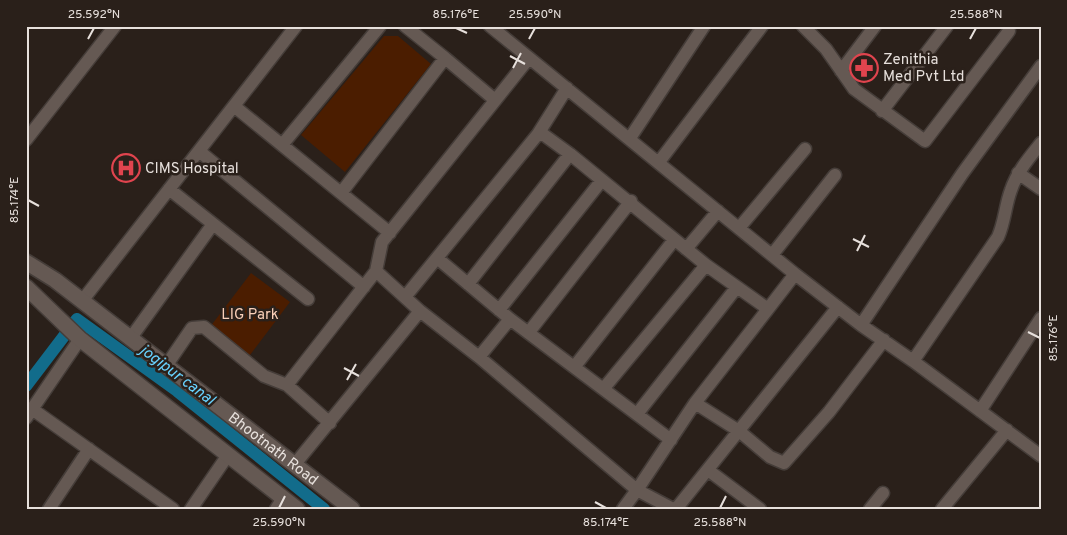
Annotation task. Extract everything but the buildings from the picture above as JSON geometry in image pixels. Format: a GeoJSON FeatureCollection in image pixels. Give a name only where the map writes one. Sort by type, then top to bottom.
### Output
{"type":"FeatureCollection","features":[{"type":"Feature","properties":{"kind":"street"},"geometry":{"type":"LineString","coordinates":[[26,140],[114,26]]}},
{"type":"Feature","properties":{"kind":"street"},"geometry":{"type":"LineString","coordinates":[[82,301],[296,26]]}},
{"type":"Feature","properties":{"kind":"street"},"geometry":{"type":"LineString","coordinates":[[282,145],[380,26]]}},
{"type":"Feature","properties":{"kind":"street"},"geometry":{"type":"LineString","coordinates":[[405,26],[495,100]]}},
{"type":"Feature","properties":{"kind":"street"},"geometry":{"type":"LineString","coordinates":[[490,26],[795,274],[861,325],[1041,456]]}},
{"type":"Feature","properties":{"kind":"street"},"geometry":{"type":"LineString","coordinates":[[630,138],[704,26]]}},
{"type":"Feature","properties":{"kind":"street"},"geometry":{"type":"LineString","coordinates":[[659,162],[762,26]]}},
{"type":"Feature","properties":{"kind":"street"},"geometry":{"type":"LineString","coordinates":[[803,26],[826,49],[854,89],[882,111],[925,140],[1008,31]]}},
{"type":"Feature","properties":{"kind":"street"},"geometry":{"type":"LineString","coordinates":[[841,71],[875,26]]}},
{"type":"Feature","properties":{"kind":"street"},"geometry":{"type":"LineString","coordinates":[[882,111],[947,26]]}},
{"type":"Feature","properties":{"kind":"street"},"geometry":{"type":"LineString","coordinates":[[341,193],[445,58]]}},
{"type":"Feature","properties":{"kind":"street"},"geometry":{"type":"LineString","coordinates":[[287,385],[376,271],[382,242],[529,58]]}},
{"type":"Feature","properties":{"kind":"street"},"geometry":{"type":"LineString","coordinates":[[861,325],[962,174],[1041,66]]}},
{"type":"Feature","properties":{"kind":"street"},"geometry":{"type":"LineString","coordinates":[[405,297],[538,134],[567,88]]}},
{"type":"Feature","properties":{"kind":"street"},"geometry":{"type":"LineString","coordinates":[[234,106],[390,233]]}},
{"type":"Feature","properties":{"kind":"street"},"geometry":{"type":"LineString","coordinates":[[538,134],[544,135],[570,154],[630,201],[674,240],[768,309]]}},
{"type":"Feature","properties":{"kind":"street"},"geometry":{"type":"LineString","coordinates":[[913,361],[998,236],[1003,225],[1011,188],[1018,173],[1041,143]]}},
{"type":"Feature","properties":{"kind":"street"},"geometry":{"type":"LineString","coordinates":[[739,228],[805,149]]}},
{"type":"Feature","properties":{"kind":"street"},"geometry":{"type":"LineString","coordinates":[[199,151],[364,287]]}},
{"type":"Feature","properties":{"kind":"street"},"geometry":{"type":"LineString","coordinates":[[468,284],[570,154]]}},
{"type":"Feature","properties":{"kind":"street"},"geometry":{"type":"LineString","coordinates":[[1018,173],[1041,188]]}},
{"type":"Feature","properties":{"kind":"street"},"geometry":{"type":"LineString","coordinates":[[772,255],[836,174]]}},
{"type":"Feature","properties":{"kind":"street"},"geometry":{"type":"LineString","coordinates":[[499,310],[602,180]]}},
{"type":"Feature","properties":{"kind":"street"},"geometry":{"type":"LineString","coordinates":[[169,189],[308,299]]}},
{"type":"Feature","properties":{"kind":"street"},"geometry":{"type":"LineString","coordinates":[[529,332],[630,201]]}},
{"type":"Feature","properties":{"kind":"street"},"geometry":{"type":"LineString","coordinates":[[686,249],[718,211]]}},
{"type":"Feature","properties":{"kind":"street"},"geometry":{"type":"LineString","coordinates":[[130,339],[213,224]]}},
{"type":"Feature","properties":{"kind":"street"},"geometry":{"type":"LineString","coordinates":[[575,366],[674,240]]}},
{"type":"Feature","properties":{"kind":"street"},"geometry":{"type":"LineString","coordinates":[[437,258],[510,319],[671,440]]}},
{"type":"Feature","properties":{"kind":"street","name":"Bhootnath Road"},"geometry":{"type":"LineString","coordinates":[[26,262],[82,301],[352,509]]}},
{"type":"Feature","properties":{"kind":"street"},"geometry":{"type":"LineString","coordinates":[[604,388],[706,265]]}},
{"type":"Feature","properties":{"kind":"street"},"geometry":{"type":"LineString","coordinates":[[376,271],[420,311],[479,357],[638,490],[675,509],[838,307]]}},
{"type":"Feature","properties":{"kind":"street"},"geometry":{"type":"LineString","coordinates":[[623,509],[638,490],[695,403],[795,274]]}},
{"type":"Feature","properties":{"kind":"street"},"geometry":{"type":"LineString","coordinates":[[26,286],[76,336],[228,455],[279,503],[297,509]]}},
{"type":"Feature","properties":{"kind":"street"},"geometry":{"type":"LineString","coordinates":[[637,414],[737,287]]}},
{"type":"Feature","properties":{"kind":"street"},"geometry":{"type":"LineString","coordinates":[[295,464],[420,311]]}},
{"type":"Feature","properties":{"kind":"street"},"geometry":{"type":"LineString","coordinates":[[980,411],[1041,318]]}},
{"type":"Feature","properties":{"kind":"street"},"geometry":{"type":"LineString","coordinates":[[479,357],[510,319]]}},
{"type":"Feature","properties":{"kind":"street"},"geometry":{"type":"LineString","coordinates":[[166,366],[192,328],[204,327],[264,376],[287,385],[330,423]]}},
{"type":"Feature","properties":{"kind":"street"},"geometry":{"type":"LineString","coordinates":[[76,336],[29,414],[89,449],[173,509]]}},
{"type":"Feature","properties":{"kind":"street"},"geometry":{"type":"LineString","coordinates":[[695,403],[738,431],[770,456],[784,463],[829,412],[884,340]]}},
{"type":"Feature","properties":{"kind":"street"},"geometry":{"type":"LineString","coordinates":[[949,506],[1007,430]]}},
{"type":"Feature","properties":{"kind":"street"},"geometry":{"type":"LineString","coordinates":[[49,509],[89,449]]}},
{"type":"Feature","properties":{"kind":"street"},"geometry":{"type":"LineString","coordinates":[[190,509],[228,455]]}},
{"type":"Feature","properties":{"kind":"street"},"geometry":{"type":"LineString","coordinates":[[708,470],[760,509]]}},
{"type":"Feature","properties":{"kind":"street"},"geometry":{"type":"LineString","coordinates":[[870,509],[883,493]]}},
{"type":"Feature","properties":{"kind":"green space"},"geometry":{"type":"Polygon","coordinates":[[[384,36],[398,36],[431,64],[345,172],[301,135],[384,36]]]}},
{"type":"Feature","properties":{"kind":"green space","name":"LIG Park"},"geometry":{"type":"Polygon","coordinates":[[[251,273],[290,302],[247,359],[210,327],[251,273]]]}},
{"type":"Feature","properties":{"kind":"waterway","name":"jogipur canal"},"geometry":{"type":"LineString","coordinates":[[26,386],[77,319],[177,391],[324,509]]}},
{"type":"Feature","properties":{"kind":"place","name":"Zenithia Med Pvt Ltd"},"geometry":{"type":"Point","coordinates":[864,68]}},
{"type":"Feature","properties":{"kind":"place","name":"CIMS Hospital"},"geometry":{"type":"Point","coordinates":[126,168]}}]}
